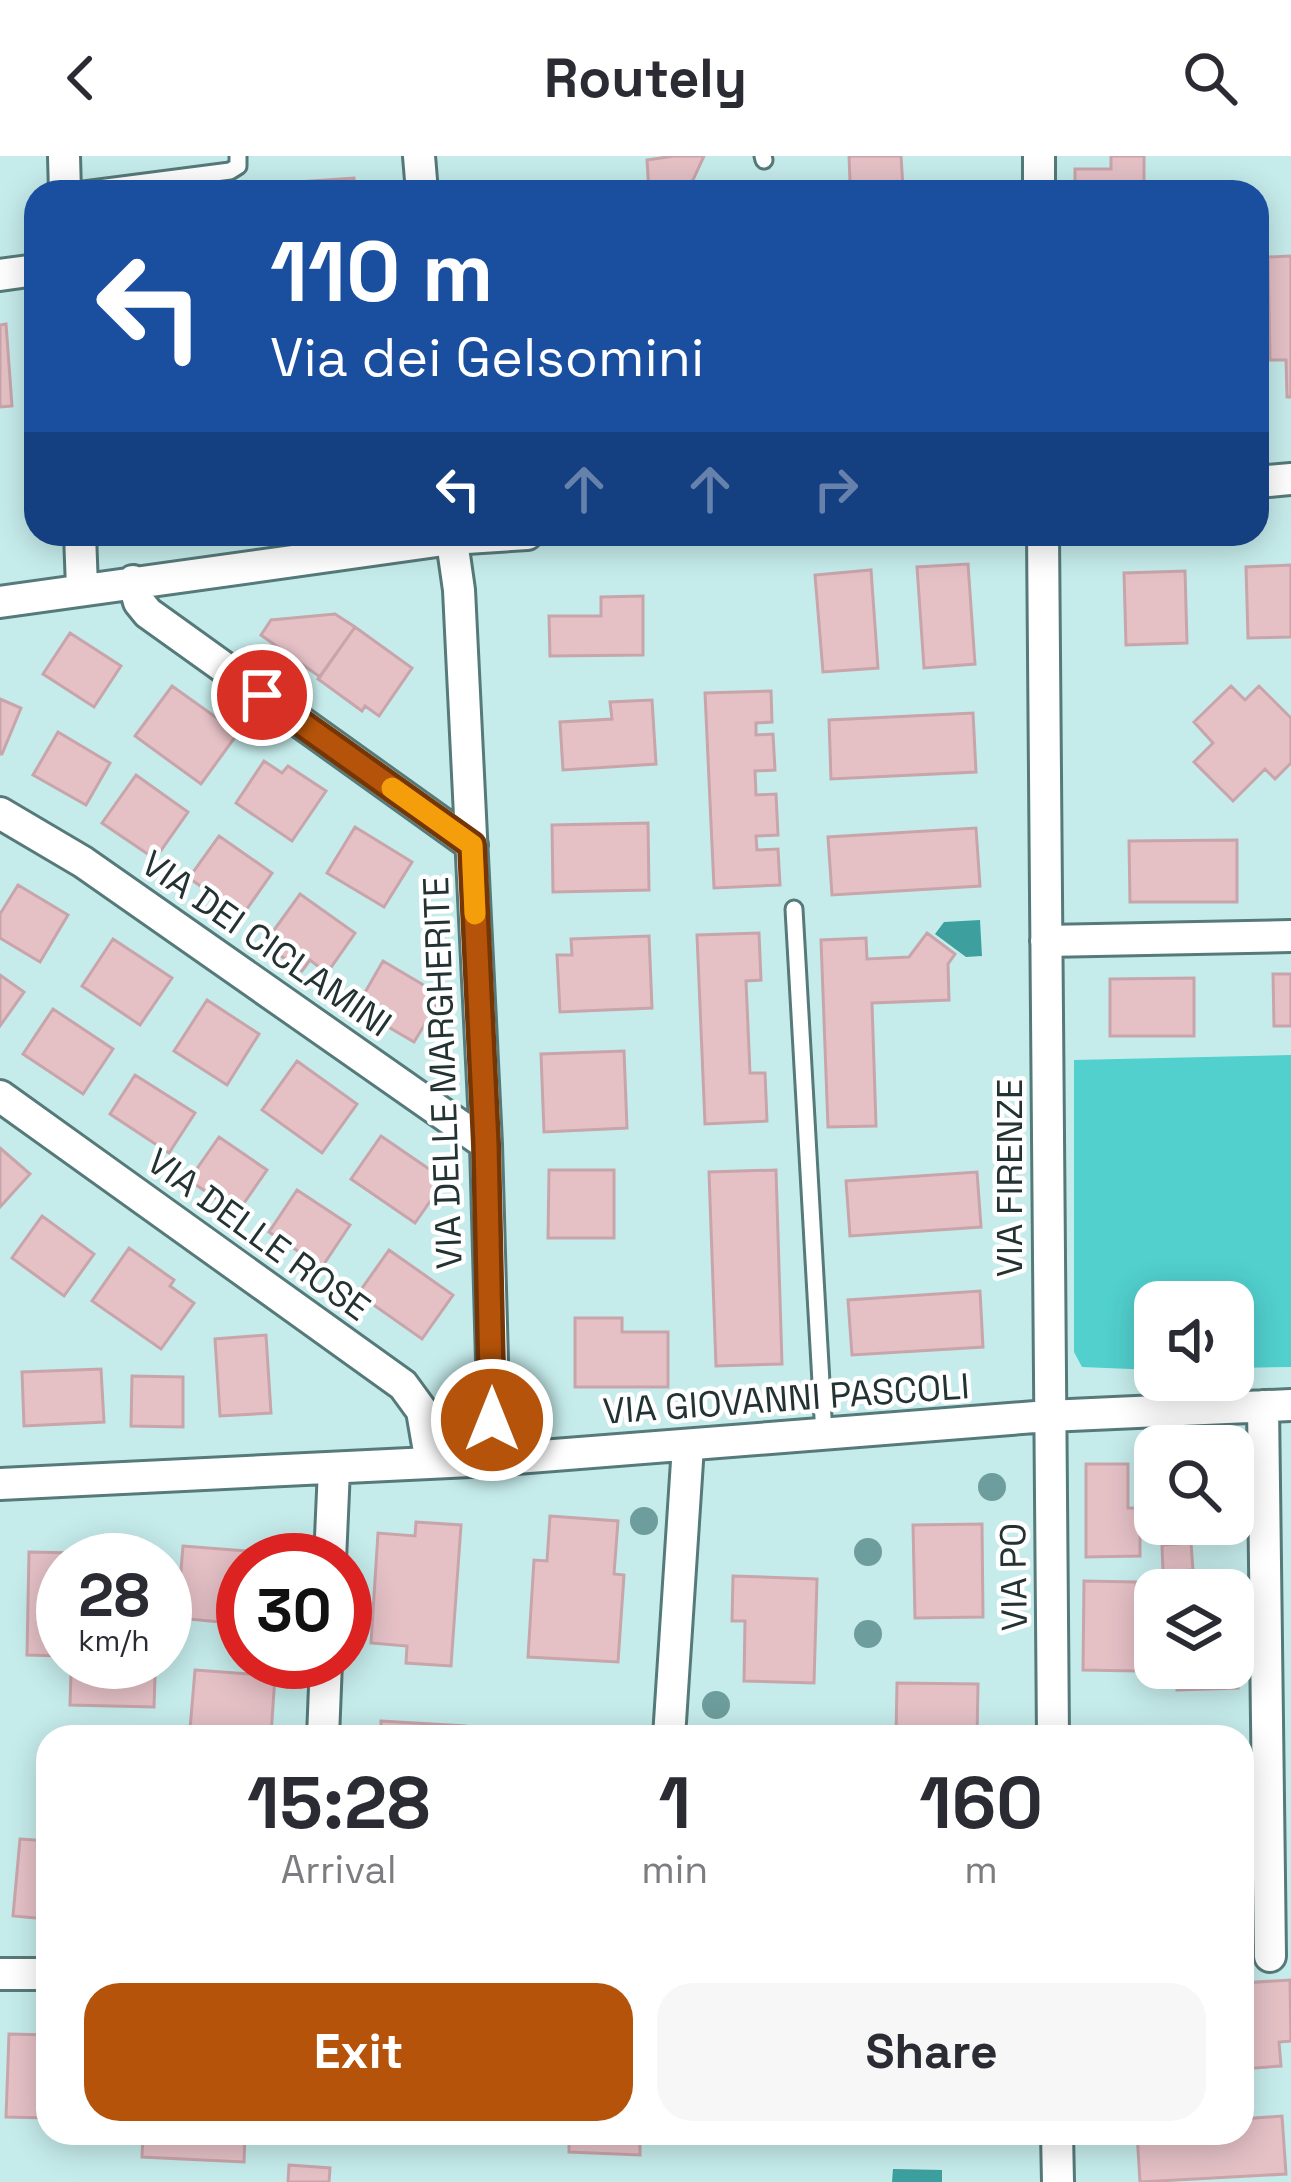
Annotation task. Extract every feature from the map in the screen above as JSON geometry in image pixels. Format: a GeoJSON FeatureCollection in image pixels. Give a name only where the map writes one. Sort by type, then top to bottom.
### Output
{"type":"FeatureCollection","features":[{"type":"Feature","properties":{"kind":"street"},"geometry":{"type":"LineString","coordinates":[[80,546],[82,588]]}},
{"type":"Feature","properties":{"kind":"street"},"geometry":{"type":"LineString","coordinates":[[0,602],[386,546]]}},
{"type":"Feature","properties":{"kind":"street","name":"VIA DELLE MARGHERITE"},"geometry":{"type":"LineString","coordinates":[[452,546],[459,590],[486,1144],[493,1397],[490,1460]]}},
{"type":"Feature","properties":{"kind":"street","name":"VIA FIRENZE"},"geometry":{"type":"LineString","coordinates":[[1043,546],[1048,1416]]}},
{"type":"Feature","properties":{"kind":"street"},"geometry":{"type":"LineString","coordinates":[[133,581],[148,613],[472,845]]}},
{"type":"Feature","properties":{"kind":"street","name":"VIA DEI CICLAMINI"},"geometry":{"type":"LineString","coordinates":[[0,813],[83,862],[486,1144]]}},
{"type":"Feature","properties":{"kind":"street"},"geometry":{"type":"LineString","coordinates":[[1046,941],[1291,936]]}},
{"type":"Feature","properties":{"kind":"street","name":"VIA DELLE ROSE"},"geometry":{"type":"LineString","coordinates":[[0,1096],[403,1385],[422,1411],[430,1463]]}},
{"type":"Feature","properties":{"kind":"street"},"geometry":{"type":"LineString","coordinates":[[1270,1956],[1277,1405]]}},
{"type":"Feature","properties":{"kind":"street","name":"VIA GIOVANNI PASCOLI"},"geometry":{"type":"LineString","coordinates":[[0,1484],[490,1460],[1048,1416],[1277,1405]]}},
{"type":"Feature","properties":{"kind":"street","name":"VIA PO"},"geometry":{"type":"LineString","coordinates":[[1048,1416],[1053,1725]]}},
{"type":"Feature","properties":{"kind":"street"},"geometry":{"type":"LineString","coordinates":[[670,1725],[688,1446]]}},
{"type":"Feature","properties":{"kind":"street"},"geometry":{"type":"LineString","coordinates":[[331,1533],[334,1469]]}},
{"type":"Feature","properties":{"kind":"street"},"geometry":{"type":"LineString","coordinates":[[323,1725],[325,1689]]}},
{"type":"Feature","properties":{"kind":"street"},"geometry":{"type":"LineString","coordinates":[[0,1974],[36,1974]]}},
{"type":"Feature","properties":{"kind":"street"},"geometry":{"type":"LineString","coordinates":[[1057,2145],[1058,2182]]}},
{"type":"Feature","properties":{"kind":"lane"},"geometry":{"type":"LineString","coordinates":[[160,180],[230,171],[238,166],[238,156]]}},
{"type":"Feature","properties":{"kind":"lane"},"geometry":{"type":"LineString","coordinates":[[794,909],[824,1435]]}},
{"type":"Feature","properties":{"kind":"shaded area"},"geometry":{"type":"Polygon","coordinates":[[[980,920],[982,956],[966,957],[935,934],[944,922],[980,920]]]}},
{"type":"Feature","properties":{"kind":"shaded area"},"geometry":{"type":"Polygon","coordinates":[[[1291,1055],[1291,1367],[1254,1368],[1254,1281],[1134,1281],[1134,1369],[1082,1367],[1074,1352],[1074,1060],[1291,1055]]]}},
{"type":"Feature","properties":{"kind":"shaded area"},"geometry":{"type":"Polygon","coordinates":[[[893,2169],[942,2170],[942,2182],[892,2182],[893,2169]]]}},
{"type":"Feature","properties":{"kind":"building"},"geometry":{"type":"Polygon","coordinates":[[[704,156],[693,180],[648,180],[647,160],[704,156]]]}},
{"type":"Feature","properties":{"kind":"building"},"geometry":{"type":"Polygon","coordinates":[[[849,156],[901,156],[902,180],[850,180],[849,156]]]}},
{"type":"Feature","properties":{"kind":"building"},"geometry":{"type":"Polygon","coordinates":[[[1111,156],[1144,156],[1144,180],[1075,180],[1075,169],[1111,169],[1111,156]]]}},
{"type":"Feature","properties":{"kind":"building"},"geometry":{"type":"Polygon","coordinates":[[[1291,256],[1291,397],[1287,397],[1286,360],[1270,360],[1269,257],[1291,256]]]}},
{"type":"Feature","properties":{"kind":"building"},"geometry":{"type":"Polygon","coordinates":[[[6,324],[12,406],[0,407],[0,325],[6,324]]]}},
{"type":"Feature","properties":{"kind":"building"},"geometry":{"type":"Polygon","coordinates":[[[968,564],[975,664],[924,668],[917,567],[968,564]]]}},
{"type":"Feature","properties":{"kind":"building"},"geometry":{"type":"Polygon","coordinates":[[[1291,565],[1291,637],[1248,638],[1246,567],[1291,565]]]}},
{"type":"Feature","properties":{"kind":"building"},"geometry":{"type":"Polygon","coordinates":[[[871,570],[878,668],[823,672],[815,575],[871,570]]]}},
{"type":"Feature","properties":{"kind":"building"},"geometry":{"type":"Polygon","coordinates":[[[1185,571],[1187,643],[1126,645],[1124,573],[1185,571]]]}},
{"type":"Feature","properties":{"kind":"building"},"geometry":{"type":"Polygon","coordinates":[[[643,596],[643,655],[550,656],[549,616],[601,616],[601,597],[643,596]]]}},
{"type":"Feature","properties":{"kind":"building"},"geometry":{"type":"Polygon","coordinates":[[[335,614],[355,627],[320,677],[261,635],[271,620],[335,614]]]}},
{"type":"Feature","properties":{"kind":"building"},"geometry":{"type":"Polygon","coordinates":[[[355,627],[412,668],[379,716],[365,706],[362,711],[318,679],[355,627]]]}},
{"type":"Feature","properties":{"kind":"building"},"geometry":{"type":"Polygon","coordinates":[[[70,633],[121,666],[94,707],[43,674],[70,633]]]}},
{"type":"Feature","properties":{"kind":"building"},"geometry":{"type":"Polygon","coordinates":[[[172,686],[238,733],[201,784],[135,736],[172,686]]]}},
{"type":"Feature","properties":{"kind":"building"},"geometry":{"type":"Polygon","coordinates":[[[1231,686],[1245,700],[1259,686],[1291,718],[1291,763],[1275,779],[1265,769],[1233,801],[1194,762],[1213,743],[1194,722],[1231,686]]]}},
{"type":"Feature","properties":{"kind":"building"},"geometry":{"type":"Polygon","coordinates":[[[771,691],[772,722],[756,723],[756,735],[773,734],[775,770],[755,771],[756,795],[776,794],[778,835],[756,836],[757,850],[778,849],[780,885],[714,888],[705,693],[771,691]]]}},
{"type":"Feature","properties":{"kind":"building"},"geometry":{"type":"Polygon","coordinates":[[[0,699],[21,708],[2,754],[0,754],[0,699]]]}},
{"type":"Feature","properties":{"kind":"building"},"geometry":{"type":"Polygon","coordinates":[[[652,700],[656,764],[563,770],[560,722],[612,719],[610,702],[652,700]]]}},
{"type":"Feature","properties":{"kind":"building"},"geometry":{"type":"Polygon","coordinates":[[[973,713],[976,772],[831,779],[829,720],[973,713]]]}},
{"type":"Feature","properties":{"kind":"building"},"geometry":{"type":"Polygon","coordinates":[[[58,732],[110,763],[86,805],[33,775],[58,732]]]}},
{"type":"Feature","properties":{"kind":"building"},"geometry":{"type":"Polygon","coordinates":[[[264,761],[282,773],[288,766],[326,791],[292,841],[236,803],[264,761]]]}},
{"type":"Feature","properties":{"kind":"building"},"geometry":{"type":"Polygon","coordinates":[[[136,775],[188,812],[155,859],[102,823],[136,775]]]}},
{"type":"Feature","properties":{"kind":"building"},"geometry":{"type":"Polygon","coordinates":[[[648,823],[649,890],[553,892],[552,825],[648,823]]]}},
{"type":"Feature","properties":{"kind":"building"},"geometry":{"type":"Polygon","coordinates":[[[355,827],[412,862],[384,907],[327,873],[355,827]]]}},
{"type":"Feature","properties":{"kind":"building"},"geometry":{"type":"Polygon","coordinates":[[[976,828],[980,886],[832,895],[828,837],[976,828]]]}},
{"type":"Feature","properties":{"kind":"building"},"geometry":{"type":"Polygon","coordinates":[[[219,836],[272,873],[242,916],[189,878],[219,836]]]}},
{"type":"Feature","properties":{"kind":"building"},"geometry":{"type":"Polygon","coordinates":[[[1237,840],[1237,902],[1130,902],[1129,841],[1237,840]]]}},
{"type":"Feature","properties":{"kind":"building"},"geometry":{"type":"Polygon","coordinates":[[[18,885],[68,915],[40,962],[0,938],[0,914],[18,885]]]}},
{"type":"Feature","properties":{"kind":"building"},"geometry":{"type":"Polygon","coordinates":[[[300,894],[355,933],[327,973],[310,960],[302,971],[264,944],[300,894]]]}},
{"type":"Feature","properties":{"kind":"building"},"geometry":{"type":"Polygon","coordinates":[[[759,933],[761,980],[746,981],[750,1073],[765,1073],[767,1121],[705,1124],[697,935],[759,933]]]}},
{"type":"Feature","properties":{"kind":"building"},"geometry":{"type":"Polygon","coordinates":[[[927,933],[955,954],[948,964],[949,1000],[872,1003],[876,1126],[828,1127],[821,940],[866,938],[867,959],[909,957],[927,933]]]}},
{"type":"Feature","properties":{"kind":"building"},"geometry":{"type":"Polygon","coordinates":[[[649,936],[652,1008],[560,1012],[557,955],[572,955],[571,939],[649,936]]]}},
{"type":"Feature","properties":{"kind":"building"},"geometry":{"type":"Polygon","coordinates":[[[113,939],[172,978],[140,1025],[82,986],[113,939]]]}},
{"type":"Feature","properties":{"kind":"building"},"geometry":{"type":"Polygon","coordinates":[[[383,961],[442,996],[414,1042],[356,1008],[383,961]]]}},
{"type":"Feature","properties":{"kind":"building"},"geometry":{"type":"Polygon","coordinates":[[[1273,974],[1291,974],[1291,1026],[1274,1026],[1273,974]]]}},
{"type":"Feature","properties":{"kind":"building"},"geometry":{"type":"Polygon","coordinates":[[[0,975],[24,992],[0,1026],[0,975]]]}},
{"type":"Feature","properties":{"kind":"building"},"geometry":{"type":"Polygon","coordinates":[[[1194,978],[1194,1036],[1110,1036],[1110,979],[1194,978]]]}},
{"type":"Feature","properties":{"kind":"building"},"geometry":{"type":"Polygon","coordinates":[[[207,1000],[259,1034],[227,1085],[174,1051],[207,1000]]]}},
{"type":"Feature","properties":{"kind":"building"},"geometry":{"type":"Polygon","coordinates":[[[53,1009],[113,1049],[83,1094],[23,1054],[53,1009]]]}},
{"type":"Feature","properties":{"kind":"building"},"geometry":{"type":"Polygon","coordinates":[[[624,1051],[627,1128],[544,1132],[541,1054],[624,1051]]]}},
{"type":"Feature","properties":{"kind":"building"},"geometry":{"type":"Polygon","coordinates":[[[297,1061],[357,1104],[322,1153],[262,1110],[297,1061]]]}},
{"type":"Feature","properties":{"kind":"building"},"geometry":{"type":"Polygon","coordinates":[[[135,1075],[195,1113],[169,1153],[110,1114],[135,1075]]]}},
{"type":"Feature","properties":{"kind":"building"},"geometry":{"type":"Polygon","coordinates":[[[381,1136],[445,1180],[415,1223],[351,1179],[381,1136]]]}},
{"type":"Feature","properties":{"kind":"building"},"geometry":{"type":"Polygon","coordinates":[[[219,1137],[267,1170],[237,1213],[189,1180],[219,1137]]]}},
{"type":"Feature","properties":{"kind":"building"},"geometry":{"type":"Polygon","coordinates":[[[0,1148],[30,1174],[0,1207],[0,1148]]]}},
{"type":"Feature","properties":{"kind":"building"},"geometry":{"type":"Polygon","coordinates":[[[549,1170],[614,1170],[614,1238],[548,1238],[549,1170]]]}},
{"type":"Feature","properties":{"kind":"building"},"geometry":{"type":"Polygon","coordinates":[[[776,1170],[782,1364],[716,1366],[709,1172],[776,1170]]]}},
{"type":"Feature","properties":{"kind":"building"},"geometry":{"type":"Polygon","coordinates":[[[977,1172],[981,1227],[850,1236],[846,1181],[977,1172]]]}},
{"type":"Feature","properties":{"kind":"building"},"geometry":{"type":"Polygon","coordinates":[[[297,1190],[350,1225],[322,1267],[269,1232],[297,1190]]]}},
{"type":"Feature","properties":{"kind":"building"},"geometry":{"type":"Polygon","coordinates":[[[42,1216],[94,1254],[64,1296],[12,1258],[42,1216]]]}},
{"type":"Feature","properties":{"kind":"building"},"geometry":{"type":"Polygon","coordinates":[[[129,1248],[174,1280],[170,1286],[194,1303],[161,1349],[92,1301],[129,1248]]]}},
{"type":"Feature","properties":{"kind":"building"},"geometry":{"type":"Polygon","coordinates":[[[389,1250],[453,1295],[422,1339],[358,1294],[389,1250]]]}},
{"type":"Feature","properties":{"kind":"building"},"geometry":{"type":"Polygon","coordinates":[[[980,1291],[983,1347],[852,1355],[848,1300],[980,1291]]]}},
{"type":"Feature","properties":{"kind":"building"},"geometry":{"type":"Polygon","coordinates":[[[575,1318],[622,1318],[622,1332],[668,1332],[668,1387],[575,1387],[575,1318]]]}},
{"type":"Feature","properties":{"kind":"building"},"geometry":{"type":"Polygon","coordinates":[[[266,1335],[271,1413],[220,1416],[215,1339],[266,1335]]]}},
{"type":"Feature","properties":{"kind":"building"},"geometry":{"type":"Polygon","coordinates":[[[101,1369],[104,1422],[24,1426],[22,1372],[101,1369]]]}},
{"type":"Feature","properties":{"kind":"building"},"geometry":{"type":"Polygon","coordinates":[[[132,1376],[183,1377],[183,1427],[131,1426],[132,1376]]]}},
{"type":"Feature","properties":{"kind":"building"},"geometry":{"type":"Polygon","coordinates":[[[1086,1464],[1128,1464],[1128,1508],[1134,1508],[1134,1545],[1140,1545],[1140,1556],[1086,1557],[1086,1464]]]}},
{"type":"Feature","properties":{"kind":"building"},"geometry":{"type":"Polygon","coordinates":[[[550,1516],[618,1521],[614,1574],[624,1575],[618,1662],[528,1657],[534,1560],[547,1561],[550,1516]]]}},
{"type":"Feature","properties":{"kind":"building"},"geometry":{"type":"Polygon","coordinates":[[[416,1522],[461,1525],[451,1666],[406,1663],[407,1646],[372,1643],[378,1533],[415,1536],[416,1522]]]}},
{"type":"Feature","properties":{"kind":"building"},"geometry":{"type":"Polygon","coordinates":[[[982,1524],[983,1617],[915,1618],[913,1525],[982,1524]]]}},
{"type":"Feature","properties":{"kind":"building"},"geometry":{"type":"Polygon","coordinates":[[[1162,1545],[1191,1545],[1193,1569],[1163,1569],[1162,1545]]]}},
{"type":"Feature","properties":{"kind":"building"},"geometry":{"type":"Polygon","coordinates":[[[192,1547],[216,1549],[216,1622],[192,1619],[192,1547]]]}},
{"type":"Feature","properties":{"kind":"building"},"geometry":{"type":"Polygon","coordinates":[[[29,1552],[36,1552],[36,1655],[27,1655],[29,1552]]]}},
{"type":"Feature","properties":{"kind":"building"},"geometry":{"type":"Polygon","coordinates":[[[733,1576],[817,1579],[814,1683],[744,1681],[745,1621],[732,1621],[733,1576]]]}},
{"type":"Feature","properties":{"kind":"building"},"geometry":{"type":"Polygon","coordinates":[[[1084,1581],[1134,1582],[1134,1671],[1083,1670],[1084,1581]]]}},
{"type":"Feature","properties":{"kind":"building"},"geometry":{"type":"Polygon","coordinates":[[[195,1670],[216,1672],[216,1689],[274,1689],[272,1725],[190,1725],[195,1670]]]}},
{"type":"Feature","properties":{"kind":"building"},"geometry":{"type":"Polygon","coordinates":[[[897,1683],[978,1684],[977,1725],[896,1725],[897,1683]]]}},
{"type":"Feature","properties":{"kind":"building"},"geometry":{"type":"Polygon","coordinates":[[[70,1689],[155,1689],[154,1707],[70,1705],[70,1689]]]}},
{"type":"Feature","properties":{"kind":"building"},"geometry":{"type":"Polygon","coordinates":[[[381,1721],[448,1725],[381,1725],[381,1721]]]}},
{"type":"Feature","properties":{"kind":"building"},"geometry":{"type":"Polygon","coordinates":[[[20,1839],[36,1840],[36,1918],[13,1916],[20,1839]]]}},
{"type":"Feature","properties":{"kind":"building"},"geometry":{"type":"Polygon","coordinates":[[[1290,1980],[1291,2041],[1279,2042],[1281,2066],[1254,2068],[1254,1982],[1290,1980]]]}},
{"type":"Feature","properties":{"kind":"building"},"geometry":{"type":"Polygon","coordinates":[[[9,2034],[36,2035],[36,2118],[6,2117],[9,2034]]]}},
{"type":"Feature","properties":{"kind":"building"},"geometry":{"type":"Polygon","coordinates":[[[1282,2116],[1286,2174],[1140,2182],[1138,2145],[1254,2145],[1254,2118],[1282,2116]]]}},
{"type":"Feature","properties":{"kind":"building"},"geometry":{"type":"Polygon","coordinates":[[[142,2145],[245,2145],[244,2162],[142,2157],[142,2145]]]}},
{"type":"Feature","properties":{"kind":"building"},"geometry":{"type":"Polygon","coordinates":[[[569,2145],[640,2145],[640,2155],[569,2152],[569,2145]]]}},
{"type":"Feature","properties":{"kind":"building"},"geometry":{"type":"Polygon","coordinates":[[[289,2165],[330,2168],[329,2182],[288,2182],[289,2165]]]}},
{"type":"Feature","properties":{"kind":"slow traffic"},"geometry":{"type":"LineString","coordinates":[[392,788],[472,845],[475,914]]}},
{"type":"Feature","properties":{"kind":"route"},"geometry":{"type":"LineString","coordinates":[[262,695],[472,845],[492,1420]]}}]}
